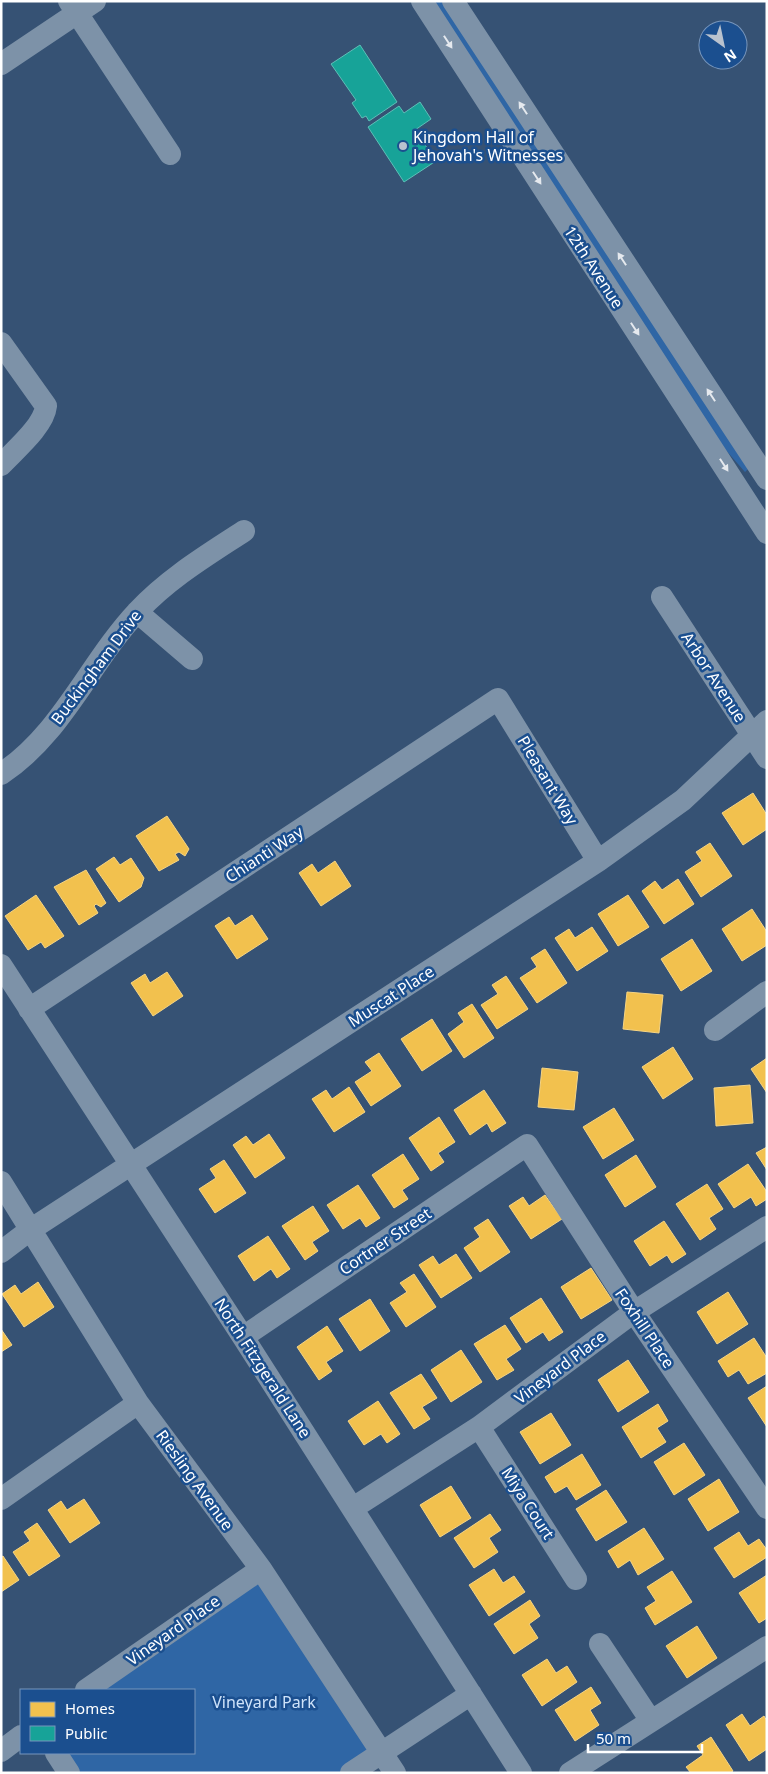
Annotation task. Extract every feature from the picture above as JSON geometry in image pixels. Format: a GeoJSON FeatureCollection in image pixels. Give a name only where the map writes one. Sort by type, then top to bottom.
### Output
{"type":"FeatureCollection","features":[{"type":"Feature","properties":{"kind":"street","name":"12th Avenue"},"geometry":{"type":"LineString","coordinates":[[422,1],[767,533]]}},
{"type":"Feature","properties":{"kind":"street","name":"12th Avenue"},"geometry":{"type":"LineString","coordinates":[[453,1],[767,480]]}},
{"type":"Feature","properties":{"kind":"street"},"geometry":{"type":"LineString","coordinates":[[1,64],[80,5],[170,154]]}},
{"type":"Feature","properties":{"kind":"street"},"geometry":{"type":"LineString","coordinates":[[1,343],[46,406],[45,414],[38,424],[1,465]]}},
{"type":"Feature","properties":{"kind":"street","name":"Buckingham Drive"},"geometry":{"type":"LineString","coordinates":[[1,774],[12,767],[60,718],[137,612],[171,579],[244,531]]}},
{"type":"Feature","properties":{"kind":"street","name":"Arbor Avenue"},"geometry":{"type":"LineString","coordinates":[[662,596],[759,727],[767,758]]}},
{"type":"Feature","properties":{"kind":"street"},"geometry":{"type":"LineString","coordinates":[[137,612],[192,659]]}},
{"type":"Feature","properties":{"kind":"street","name":"Pleasant Way"},"geometry":{"type":"LineString","coordinates":[[498,699],[598,861]]}},
{"type":"Feature","properties":{"kind":"street","name":"Chianti Way"},"geometry":{"type":"LineString","coordinates":[[29,1009],[498,699]]}},
{"type":"Feature","properties":{"kind":"street","name":"Muscat Place"},"geometry":{"type":"LineString","coordinates":[[1,1252],[30,1230],[598,861],[683,800],[759,727]]}},
{"type":"Feature","properties":{"kind":"street","name":"North Fitzgerald Lane"},"geometry":{"type":"LineString","coordinates":[[1,965],[243,1337],[521,1773]]}},
{"type":"Feature","properties":{"kind":"street"},"geometry":{"type":"LineString","coordinates":[[715,1030],[767,992]]}},
{"type":"Feature","properties":{"kind":"street","name":"Foxhill Place"},"geometry":{"type":"LineString","coordinates":[[527,1145],[634,1312],[767,1508]]}},
{"type":"Feature","properties":{"kind":"street","name":"Cortner Street"},"geometry":{"type":"LineString","coordinates":[[243,1337],[527,1145]]}},
{"type":"Feature","properties":{"kind":"street","name":"Riesling Avenue"},"geometry":{"type":"LineString","coordinates":[[1,1182],[138,1402],[261,1569],[395,1773]]}},
{"type":"Feature","properties":{"kind":"street","name":"Vineyard Place"},"geometry":{"type":"LineString","coordinates":[[353,1508],[479,1427],[634,1312],[767,1226]]}},
{"type":"Feature","properties":{"kind":"street"},"geometry":{"type":"LineString","coordinates":[[1,1499],[138,1402]]}},
{"type":"Feature","properties":{"kind":"street","name":"Miya Court"},"geometry":{"type":"LineString","coordinates":[[479,1427],[576,1579]]}},
{"type":"Feature","properties":{"kind":"street","name":"Vineyard Place"},"geometry":{"type":"LineString","coordinates":[[87,1689],[261,1569]]}},
{"type":"Feature","properties":{"kind":"street"},"geometry":{"type":"LineString","coordinates":[[600,1644],[651,1721]]}},
{"type":"Feature","properties":{"kind":"street"},"geometry":{"type":"LineString","coordinates":[[570,1773],[767,1647]]}},
{"type":"Feature","properties":{"kind":"street"},"geometry":{"type":"LineString","coordinates":[[351,1773],[471,1694]]}},
{"type":"Feature","properties":{"kind":"street"},"geometry":{"type":"LineString","coordinates":[[1,1751],[20,1737]]}},
{"type":"Feature","properties":{"kind":"street"},"geometry":{"type":"LineString","coordinates":[[57,1754],[69,1773]]}},
{"type":"Feature","properties":{"kind":"green space"},"geometry":{"type":"Polygon","coordinates":[[[432,1],[441,1],[453,17],[748,469],[745,472],[724,448],[432,1]]]}},
{"type":"Feature","properties":{"kind":"green space","name":"Vineyard Park"},"geometry":{"type":"Polygon","coordinates":[[[261,1569],[381,1753],[351,1773],[69,1773],[57,1754],[195,1754],[195,1689],[88,1689],[261,1569]]]}},
{"type":"Feature","properties":{"kind":"building: Homes"},"geometry":{"type":"Polygon","coordinates":[[[753,793],[767,815],[767,829],[743,845],[722,813],[753,793]]]}},
{"type":"Feature","properties":{"kind":"building: Homes"},"geometry":{"type":"Polygon","coordinates":[[[167,816],[189,849],[185,856],[179,852],[175,854],[179,860],[159,871],[136,836],[167,816]]]}},
{"type":"Feature","properties":{"kind":"building: Homes"},"geometry":{"type":"Polygon","coordinates":[[[710,843],[732,876],[701,897],[685,872],[702,861],[696,852],[710,843]]]}},
{"type":"Feature","properties":{"kind":"building: Homes"},"geometry":{"type":"Polygon","coordinates":[[[114,857],[120,865],[131,858],[144,878],[141,887],[119,902],[96,869],[114,857]]]}},
{"type":"Feature","properties":{"kind":"building: Homes"},"geometry":{"type":"Polygon","coordinates":[[[335,861],[351,886],[321,906],[299,873],[312,864],[318,873],[335,861]]]}},
{"type":"Feature","properties":{"kind":"building: Homes"},"geometry":{"type":"Polygon","coordinates":[[[86,870],[106,903],[101,907],[96,904],[94,906],[98,913],[79,925],[54,887],[86,870]]]}},
{"type":"Feature","properties":{"kind":"building: Homes"},"geometry":{"type":"Polygon","coordinates":[[[678,879],[694,904],[664,924],[642,891],[655,881],[662,890],[678,879]]]}},
{"type":"Feature","properties":{"kind":"building: Homes"},"geometry":{"type":"Polygon","coordinates":[[[36,895],[64,936],[45,948],[41,942],[28,950],[5,916],[36,895]]]}},
{"type":"Feature","properties":{"kind":"building: Homes"},"geometry":{"type":"Polygon","coordinates":[[[628,895],[649,927],[618,946],[598,914],[628,895]]]}},
{"type":"Feature","properties":{"kind":"building: Homes"},"geometry":{"type":"Polygon","coordinates":[[[752,909],[767,932],[767,945],[742,961],[722,929],[752,909]]]}},
{"type":"Feature","properties":{"kind":"building: Homes"},"geometry":{"type":"Polygon","coordinates":[[[252,915],[268,939],[237,959],[215,926],[229,917],[235,926],[252,915]]]}},
{"type":"Feature","properties":{"kind":"building: Homes"},"geometry":{"type":"Polygon","coordinates":[[[592,927],[608,951],[577,971],[555,938],[569,929],[575,938],[592,927]]]}},
{"type":"Feature","properties":{"kind":"building: Homes"},"geometry":{"type":"Polygon","coordinates":[[[692,939],[712,971],[681,991],[661,959],[692,939]]]}},
{"type":"Feature","properties":{"kind":"building: Homes"},"geometry":{"type":"Polygon","coordinates":[[[545,949],[567,983],[537,1003],[520,978],[537,967],[531,958],[545,949]]]}},
{"type":"Feature","properties":{"kind":"building: Homes"},"geometry":{"type":"Polygon","coordinates":[[[167,972],[183,996],[153,1016],[131,983],[145,974],[150,983],[167,972]]]}},
{"type":"Feature","properties":{"kind":"building: Homes"},"geometry":{"type":"Polygon","coordinates":[[[506,976],[528,1009],[497,1029],[481,1005],[498,994],[492,985],[506,976]]]}},
{"type":"Feature","properties":{"kind":"building: Homes"},"geometry":{"type":"Polygon","coordinates":[[[627,992],[663,995],[659,1033],[623,1029],[627,992]]]}},
{"type":"Feature","properties":{"kind":"building: Homes"},"geometry":{"type":"Polygon","coordinates":[[[472,1004],[494,1038],[464,1058],[448,1034],[464,1022],[458,1013],[472,1004]]]}},
{"type":"Feature","properties":{"kind":"building: Homes"},"geometry":{"type":"Polygon","coordinates":[[[432,1019],[452,1051],[422,1071],[401,1039],[432,1019]]]}},
{"type":"Feature","properties":{"kind":"building: Homes"},"geometry":{"type":"Polygon","coordinates":[[[673,1047],[693,1079],[663,1099],[642,1067],[673,1047]]]}},
{"type":"Feature","properties":{"kind":"building: Homes"},"geometry":{"type":"Polygon","coordinates":[[[379,1053],[401,1086],[371,1106],[355,1082],[372,1071],[365,1062],[379,1053]]]}},
{"type":"Feature","properties":{"kind":"building: Homes"},"geometry":{"type":"Polygon","coordinates":[[[767,1058],[767,1093],[751,1069],[767,1058]]]}},
{"type":"Feature","properties":{"kind":"building: Homes"},"geometry":{"type":"Polygon","coordinates":[[[542,1068],[578,1072],[574,1110],[538,1107],[542,1068]]]}},
{"type":"Feature","properties":{"kind":"building: Homes"},"geometry":{"type":"Polygon","coordinates":[[[750,1085],[753,1123],[716,1126],[714,1088],[750,1085]]]}},
{"type":"Feature","properties":{"kind":"building: Homes"},"geometry":{"type":"Polygon","coordinates":[[[349,1087],[365,1112],[334,1132],[312,1099],[326,1090],[332,1099],[349,1087]]]}},
{"type":"Feature","properties":{"kind":"building: Homes"},"geometry":{"type":"Polygon","coordinates":[[[484,1090],[506,1123],[492,1132],[487,1123],[470,1135],[454,1110],[484,1090]]]}},
{"type":"Feature","properties":{"kind":"building: Homes"},"geometry":{"type":"Polygon","coordinates":[[[614,1108],[634,1140],[603,1159],[583,1127],[614,1108]]]}},
{"type":"Feature","properties":{"kind":"building: Homes"},"geometry":{"type":"Polygon","coordinates":[[[439,1117],[455,1142],[438,1153],[444,1162],[431,1171],[409,1138],[439,1117]]]}},
{"type":"Feature","properties":{"kind":"building: Homes"},"geometry":{"type":"Polygon","coordinates":[[[269,1134],[285,1158],[255,1178],[233,1145],[246,1136],[253,1145],[269,1134]]]}},
{"type":"Feature","properties":{"kind":"building: Homes"},"geometry":{"type":"Polygon","coordinates":[[[767,1147],[767,1170],[756,1153],[767,1147]]]}},
{"type":"Feature","properties":{"kind":"building: Homes"},"geometry":{"type":"Polygon","coordinates":[[[403,1154],[419,1179],[402,1190],[408,1199],[394,1208],[372,1175],[403,1154]]]}},
{"type":"Feature","properties":{"kind":"building: Homes"},"geometry":{"type":"Polygon","coordinates":[[[636,1155],[656,1187],[625,1207],[605,1175],[636,1155]]]}},
{"type":"Feature","properties":{"kind":"building: Homes"},"geometry":{"type":"Polygon","coordinates":[[[224,1160],[246,1193],[215,1213],[199,1189],[216,1178],[210,1169],[224,1160]]]}},
{"type":"Feature","properties":{"kind":"building: Homes"},"geometry":{"type":"Polygon","coordinates":[[[748,1164],[767,1192],[767,1199],[756,1206],[751,1197],[734,1208],[718,1184],[748,1164]]]}},
{"type":"Feature","properties":{"kind":"building: Homes"},"geometry":{"type":"Polygon","coordinates":[[[707,1184],[723,1209],[709,1218],[716,1229],[700,1240],[676,1204],[707,1184]]]}},
{"type":"Feature","properties":{"kind":"building: Homes"},"geometry":{"type":"Polygon","coordinates":[[[358,1185],[380,1218],[366,1227],[360,1218],[343,1229],[327,1205],[358,1185]]]}},
{"type":"Feature","properties":{"kind":"building: Homes"},"geometry":{"type":"Polygon","coordinates":[[[545,1195],[562,1219],[531,1239],[509,1206],[523,1197],[529,1206],[545,1195]]]}},
{"type":"Feature","properties":{"kind":"building: Homes"},"geometry":{"type":"Polygon","coordinates":[[[313,1206],[329,1231],[312,1242],[318,1251],[305,1260],[282,1226],[313,1206]]]}},
{"type":"Feature","properties":{"kind":"building: Homes"},"geometry":{"type":"Polygon","coordinates":[[[488,1219],[510,1252],[480,1272],[464,1248],[480,1237],[474,1228],[488,1219]]]}},
{"type":"Feature","properties":{"kind":"building: Homes"},"geometry":{"type":"Polygon","coordinates":[[[664,1221],[686,1254],[672,1263],[667,1255],[650,1266],[634,1241],[664,1221]]]}},
{"type":"Feature","properties":{"kind":"building: Homes"},"geometry":{"type":"Polygon","coordinates":[[[268,1236],[290,1269],[277,1278],[271,1269],[254,1281],[238,1256],[268,1236]]]}},
{"type":"Feature","properties":{"kind":"building: Homes"},"geometry":{"type":"Polygon","coordinates":[[[456,1254],[472,1278],[441,1298],[419,1265],[433,1256],[439,1265],[456,1254]]]}},
{"type":"Feature","properties":{"kind":"building: Homes"},"geometry":{"type":"Polygon","coordinates":[[[591,1268],[612,1300],[581,1319],[561,1287],[591,1268]]]}},
{"type":"Feature","properties":{"kind":"building: Homes"},"geometry":{"type":"Polygon","coordinates":[[[414,1274],[436,1307],[406,1327],[390,1303],[407,1292],[400,1283],[414,1274]]]}},
{"type":"Feature","properties":{"kind":"building: Homes"},"geometry":{"type":"Polygon","coordinates":[[[38,1282],[54,1307],[24,1327],[2,1294],[15,1285],[21,1294],[38,1282]]]}},
{"type":"Feature","properties":{"kind":"building: Homes"},"geometry":{"type":"Polygon","coordinates":[[[728,1292],[748,1324],[717,1344],[697,1312],[728,1292]]]}},
{"type":"Feature","properties":{"kind":"building: Homes"},"geometry":{"type":"Polygon","coordinates":[[[541,1298],[563,1332],[549,1341],[543,1332],[526,1343],[510,1318],[541,1298]]]}},
{"type":"Feature","properties":{"kind":"building: Homes"},"geometry":{"type":"Polygon","coordinates":[[[370,1299],[390,1331],[360,1351],[339,1319],[370,1299]]]}},
{"type":"Feature","properties":{"kind":"building: Homes"},"geometry":{"type":"Polygon","coordinates":[[[505,1325],[521,1349],[506,1359],[514,1370],[497,1380],[474,1344],[505,1325]]]}},
{"type":"Feature","properties":{"kind":"building: Homes"},"geometry":{"type":"Polygon","coordinates":[[[327,1326],[343,1351],[326,1362],[332,1371],[319,1380],[297,1347],[327,1326]]]}},
{"type":"Feature","properties":{"kind":"building: Homes"},"geometry":{"type":"Polygon","coordinates":[[[1,1329],[12,1345],[1,1352],[1,1329]]]}},
{"type":"Feature","properties":{"kind":"building: Homes"},"geometry":{"type":"Polygon","coordinates":[[[754,1338],[767,1358],[767,1373],[748,1384],[739,1370],[728,1377],[718,1361],[754,1338]]]}},
{"type":"Feature","properties":{"kind":"building: Homes"},"geometry":{"type":"Polygon","coordinates":[[[461,1350],[482,1382],[451,1402],[431,1370],[461,1350]]]}},
{"type":"Feature","properties":{"kind":"building: Homes"},"geometry":{"type":"Polygon","coordinates":[[[628,1360],[649,1392],[618,1412],[598,1380],[628,1360]]]}},
{"type":"Feature","properties":{"kind":"building: Homes"},"geometry":{"type":"Polygon","coordinates":[[[421,1374],[437,1398],[422,1407],[430,1419],[414,1429],[390,1393],[421,1374]]]}},
{"type":"Feature","properties":{"kind":"building: Homes"},"geometry":{"type":"Polygon","coordinates":[[[767,1386],[767,1427],[748,1398],[767,1386]]]}},
{"type":"Feature","properties":{"kind":"building: Homes"},"geometry":{"type":"Polygon","coordinates":[[[378,1401],[400,1434],[387,1443],[381,1434],[364,1445],[348,1421],[378,1401]]]}},
{"type":"Feature","properties":{"kind":"building: Homes"},"geometry":{"type":"Polygon","coordinates":[[[658,1404],[668,1421],[657,1428],[666,1442],[641,1458],[622,1427],[658,1404]]]}},
{"type":"Feature","properties":{"kind":"building: Homes"},"geometry":{"type":"Polygon","coordinates":[[[551,1413],[571,1445],[540,1464],[520,1432],[551,1413]]]}},
{"type":"Feature","properties":{"kind":"building: Homes"},"geometry":{"type":"Polygon","coordinates":[[[684,1443],[705,1475],[674,1495],[654,1462],[684,1443]]]}},
{"type":"Feature","properties":{"kind":"building: Homes"},"geometry":{"type":"Polygon","coordinates":[[[582,1454],[601,1485],[576,1500],[567,1486],[555,1493],[545,1477],[582,1454]]]}},
{"type":"Feature","properties":{"kind":"building: Homes"},"geometry":{"type":"Polygon","coordinates":[[[719,1479],[739,1512],[708,1531],[688,1499],[719,1479]]]}},
{"type":"Feature","properties":{"kind":"building: Homes"},"geometry":{"type":"Polygon","coordinates":[[[451,1486],[471,1518],[440,1537],[420,1505],[451,1486]]]}},
{"type":"Feature","properties":{"kind":"building: Homes"},"geometry":{"type":"Polygon","coordinates":[[[606,1490],[627,1522],[596,1541],[576,1509],[606,1490]]]}},
{"type":"Feature","properties":{"kind":"building: Homes"},"geometry":{"type":"Polygon","coordinates":[[[84,1499],[100,1523],[70,1543],[48,1510],[61,1501],[67,1510],[84,1499]]]}},
{"type":"Feature","properties":{"kind":"building: Homes"},"geometry":{"type":"Polygon","coordinates":[[[490,1514],[501,1530],[489,1538],[498,1552],[474,1568],[454,1538],[490,1514]]]}},
{"type":"Feature","properties":{"kind":"building: Homes"},"geometry":{"type":"Polygon","coordinates":[[[37,1523],[60,1556],[29,1576],[13,1552],[30,1541],[24,1532],[37,1523]]]}},
{"type":"Feature","properties":{"kind":"building: Homes"},"geometry":{"type":"Polygon","coordinates":[[[644,1528],[664,1559],[638,1575],[630,1560],[618,1568],[608,1551],[644,1528]]]}},
{"type":"Feature","properties":{"kind":"building: Homes"},"geometry":{"type":"Polygon","coordinates":[[[739,1532],[748,1546],[759,1539],[767,1550],[767,1557],[734,1578],[714,1548],[739,1532]]]}},
{"type":"Feature","properties":{"kind":"building: Homes"},"geometry":{"type":"Polygon","coordinates":[[[3,1556],[19,1580],[1,1592],[1,1557],[3,1556]]]}},
{"type":"Feature","properties":{"kind":"building: Homes"},"geometry":{"type":"Polygon","coordinates":[[[494,1569],[503,1583],[514,1576],[525,1592],[489,1616],[469,1585],[494,1569]]]}},
{"type":"Feature","properties":{"kind":"building: Homes"},"geometry":{"type":"Polygon","coordinates":[[[672,1571],[692,1602],[655,1625],[645,1608],[656,1601],[647,1587],[672,1571]]]}},
{"type":"Feature","properties":{"kind":"building: Homes"},"geometry":{"type":"Polygon","coordinates":[[[767,1575],[767,1618],[759,1623],[739,1593],[767,1575]]]}},
{"type":"Feature","properties":{"kind":"building: Homes"},"geometry":{"type":"Polygon","coordinates":[[[530,1600],[540,1616],[529,1624],[538,1638],[514,1654],[494,1624],[530,1600]]]}},
{"type":"Feature","properties":{"kind":"building: Homes"},"geometry":{"type":"Polygon","coordinates":[[[697,1626],[717,1658],[687,1678],[666,1646],[697,1626]]]}},
{"type":"Feature","properties":{"kind":"building: Homes"},"geometry":{"type":"Polygon","coordinates":[[[547,1659],[556,1673],[567,1666],[577,1682],[542,1706],[522,1675],[547,1659]]]}},
{"type":"Feature","properties":{"kind":"building: Homes"},"geometry":{"type":"Polygon","coordinates":[[[591,1687],[601,1703],[590,1710],[599,1725],[575,1741],[555,1710],[591,1687]]]}},
{"type":"Feature","properties":{"kind":"building: Homes"},"geometry":{"type":"Polygon","coordinates":[[[742,1714],[750,1726],[764,1716],[767,1721],[767,1749],[749,1761],[726,1725],[742,1714]]]}},
{"type":"Feature","properties":{"kind":"building: Homes"},"geometry":{"type":"Polygon","coordinates":[[[711,1737],[733,1771],[730,1773],[691,1773],[686,1767],[703,1755],[697,1746],[711,1737]]]}},
{"type":"Feature","properties":{"kind":"building: Public"},"geometry":{"type":"Polygon","coordinates":[[[360,45],[397,102],[369,121],[366,116],[362,118],[352,103],[356,100],[331,64],[360,45]]]}},
{"type":"Feature","properties":{"kind":"building: Public","name":"Kingdom Hall of Jehovah's Witnesses"},"geometry":{"type":"Polygon","coordinates":[[[420,102],[431,119],[415,130],[436,161],[404,182],[368,127],[399,106],[404,113],[420,102]]]}},
{"type":"Feature","properties":{"kind":"place","name":"Kingdom Hall of Jehovah's Witnesses"},"geometry":{"type":"Point","coordinates":[403,146]}}]}
